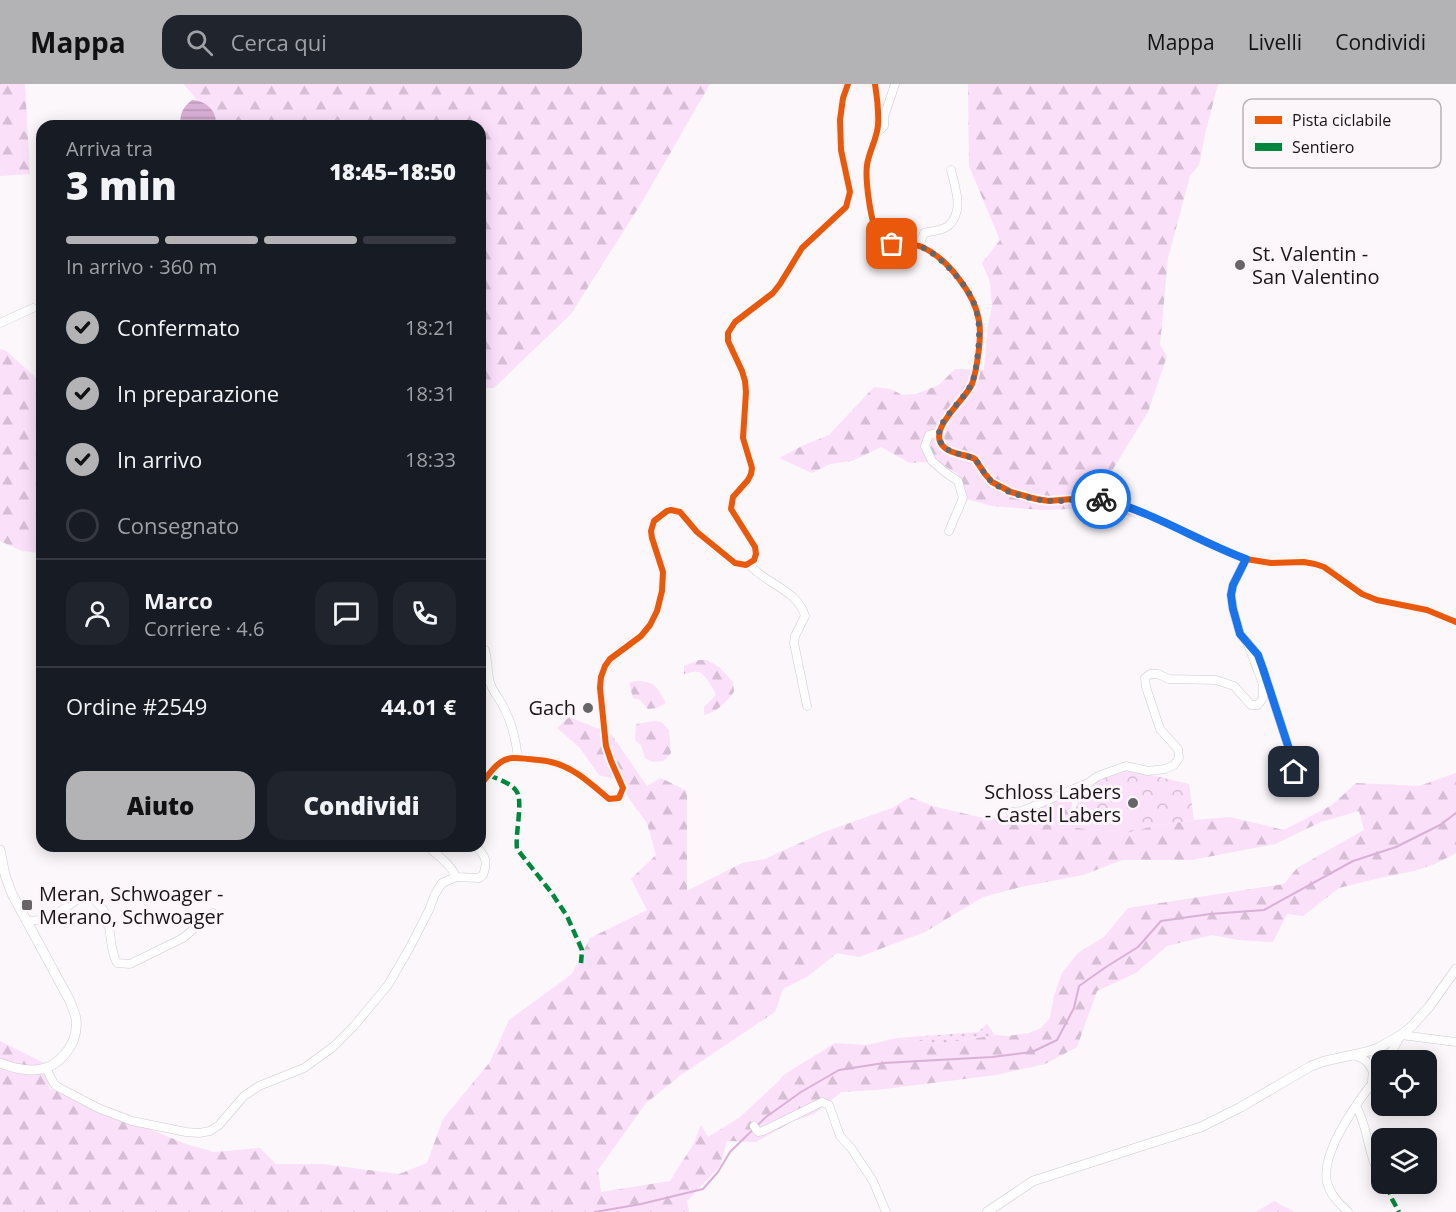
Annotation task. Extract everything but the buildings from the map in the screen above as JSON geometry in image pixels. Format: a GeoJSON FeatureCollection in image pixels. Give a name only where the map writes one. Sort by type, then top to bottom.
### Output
{"type":"FeatureCollection","features":[{"type":"Feature","properties":{"kind":"main road"},"geometry":{"type":"LineString","coordinates":[[0,850],[12,894],[70,1001],[76,1018],[76,1032],[68,1051],[60,1060],[46,1068],[33,1070],[19,1069],[0,1063]]}},
{"type":"Feature","properties":{"kind":"main road"},"geometry":{"type":"LineString","coordinates":[[987,1212],[1033,1181],[1201,1126],[1260,1097],[1311,1066],[1378,1048],[1412,1026],[1429,1007],[1456,969]]}},
{"type":"Feature","properties":{"kind":"street"},"geometry":{"type":"LineString","coordinates":[[486,778],[496,766],[512,758],[551,761],[580,775],[609,800],[619,798],[623,788],[606,746],[601,677],[608,661],[641,636],[657,611],[662,591],[663,572],[652,538],[651,531],[654,521],[670,510],[676,511],[683,515],[697,532],[735,563],[746,565],[754,560],[755,547],[731,509],[733,497],[748,480],[752,468],[743,438],[745,381],[728,341],[728,333],[735,322],[773,293],[802,248],[846,207],[850,192],[841,150],[840,120],[843,98],[848,84]]}},
{"type":"Feature","properties":{"kind":"street"},"geometry":{"type":"LineString","coordinates":[[875,84],[877,130],[867,164],[875,230],[892,244],[919,246],[941,260],[962,283],[976,306],[980,324],[972,383],[938,433],[944,448],[975,459],[992,482],[1011,492],[1049,501],[1095,497],[1110,501],[1163,520],[1246,559],[1271,563],[1315,564],[1324,567],[1362,594],[1377,600],[1427,610],[1456,622]]}},
{"type":"Feature","properties":{"kind":"street"},"geometry":{"type":"LineString","coordinates":[[877,130],[884,126],[895,84]]}},
{"type":"Feature","properties":{"kind":"street"},"geometry":{"type":"LineString","coordinates":[[919,246],[924,233],[942,229],[954,218],[959,201],[951,170]]}},
{"type":"Feature","properties":{"kind":"street"},"geometry":{"type":"LineString","coordinates":[[0,322],[33,308]]}},
{"type":"Feature","properties":{"kind":"street"},"geometry":{"type":"LineString","coordinates":[[938,433],[929,435],[926,446],[932,461],[958,482],[963,498],[949,531]]}},
{"type":"Feature","properties":{"kind":"street"},"geometry":{"type":"LineString","coordinates":[[1246,559],[1233,585],[1231,595],[1236,624],[1240,634],[1258,655],[1291,755],[1294,772],[1291,785]]}},
{"type":"Feature","properties":{"kind":"street"},"geometry":{"type":"LineString","coordinates":[[749,564],[756,572],[787,592],[803,611],[805,616],[794,643],[807,706]]}},
{"type":"Feature","properties":{"kind":"street"},"geometry":{"type":"LineString","coordinates":[[1010,812],[1022,811],[1088,783],[1098,776],[1126,766],[1148,771],[1165,769],[1174,765],[1179,758],[1178,749],[1160,729],[1146,687],[1145,678],[1150,674],[1158,674],[1169,679],[1216,680],[1234,686],[1251,705],[1258,705],[1263,698],[1263,684],[1247,642]]}},
{"type":"Feature","properties":{"kind":"street"},"geometry":{"type":"LineString","coordinates":[[486,653],[489,680],[512,727],[518,758]]}},
{"type":"Feature","properties":{"kind":"street"},"geometry":{"type":"LineString","coordinates":[[434,852],[448,864],[456,877]]}},
{"type":"Feature","properties":{"kind":"street"},"geometry":{"type":"LineString","coordinates":[[46,1068],[54,1084],[98,1108],[132,1121],[186,1131],[210,1131],[219,1125],[244,1096],[259,1086],[304,1068],[333,1047],[354,1026],[388,985],[442,883],[456,877],[479,878],[483,875],[486,860],[481,852]]}},
{"type":"Feature","properties":{"kind":"street"},"geometry":{"type":"LineString","coordinates":[[26,921],[44,920],[87,894],[104,911],[109,925],[112,951],[117,963],[130,964],[183,938],[213,913]]}},
{"type":"Feature","properties":{"kind":"street"},"geometry":{"type":"LineString","coordinates":[[1392,1050],[1401,1035],[1456,1042]]}},
{"type":"Feature","properties":{"kind":"street"},"geometry":{"type":"LineString","coordinates":[[1353,1055],[1363,1059],[1371,1066]]}},
{"type":"Feature","properties":{"kind":"street"},"geometry":{"type":"LineString","coordinates":[[1348,1212],[1333,1196],[1326,1180],[1326,1165],[1330,1151],[1371,1084]]}},
{"type":"Feature","properties":{"kind":"street"},"geometry":{"type":"LineString","coordinates":[[755,1128],[763,1131],[822,1102],[826,1103],[840,1136],[873,1181],[886,1212]]}},
{"type":"Feature","properties":{"kind":"street"},"geometry":{"type":"LineString","coordinates":[[1356,1106],[1362,1115],[1371,1153]]}},
{"type":"Feature","properties":{"kind":"green space"},"geometry":{"type":"Polygon","coordinates":[[[0,84],[25,84],[30,174],[0,176],[0,84]]]}},
{"type":"Feature","properties":{"kind":"green space"},"geometry":{"type":"Polygon","coordinates":[[[184,84],[710,84],[642,202],[571,314],[494,388],[486,388],[486,120],[213,120],[184,84]]]}},
{"type":"Feature","properties":{"kind":"green space"},"geometry":{"type":"Polygon","coordinates":[[[968,84],[1218,84],[1199,165],[1190,176],[1168,258],[1160,345],[1167,356],[1148,412],[1099,492],[1133,505],[1135,518],[1098,508],[1042,510],[991,506],[967,499],[959,475],[937,461],[910,463],[881,447],[852,461],[830,464],[812,473],[779,458],[829,435],[874,387],[891,389],[902,395],[916,394],[939,385],[955,369],[984,370],[992,307],[990,282],[982,263],[1000,240],[969,166],[968,84]]]}},
{"type":"Feature","properties":{"kind":"green space"},"geometry":{"type":"Polygon","coordinates":[[[0,349],[6,351],[36,378],[36,552],[22,551],[0,541],[0,349]]]}},
{"type":"Feature","properties":{"kind":"green space"},"geometry":{"type":"Polygon","coordinates":[[[699,660],[707,660],[719,667],[733,682],[734,692],[717,709],[704,715],[704,707],[716,695],[701,673],[684,674],[684,666],[699,660]]]}},
{"type":"Feature","properties":{"kind":"green space"},"geometry":{"type":"Polygon","coordinates":[[[648,682],[655,686],[666,703],[657,708],[648,709],[640,700],[633,698],[629,683],[648,682]]]}},
{"type":"Feature","properties":{"kind":"green space"},"geometry":{"type":"Polygon","coordinates":[[[569,717],[611,734],[647,786],[661,778],[687,791],[687,891],[742,863],[765,859],[824,832],[892,808],[910,797],[932,806],[988,819],[1022,814],[1073,795],[1069,827],[1126,833],[1153,826],[1230,817],[1284,830],[1332,805],[1356,783],[1419,786],[1456,773],[1456,853],[1435,864],[1414,871],[1339,888],[1303,916],[1287,914],[1273,942],[1238,940],[1212,935],[1167,946],[1136,973],[1097,991],[1077,1047],[1045,1064],[996,1075],[876,1090],[841,1092],[814,1114],[793,1121],[756,1142],[727,1141],[720,1166],[687,1201],[689,1212],[0,1212],[0,1041],[46,1064],[49,1088],[186,1144],[214,1152],[260,1148],[276,1164],[323,1164],[399,1174],[427,1163],[443,1119],[490,1062],[509,1020],[572,974],[590,938],[647,910],[631,879],[656,855],[647,823],[615,779],[599,775],[580,748],[557,728],[569,717]],[[1359,811],[1321,822],[1275,844],[1192,860],[1122,860],[1083,875],[983,897],[925,932],[859,957],[837,953],[807,977],[783,989],[775,1012],[681,1075],[646,1103],[598,1170],[601,1192],[670,1181],[694,1143],[701,1125],[708,1137],[739,1118],[782,1076],[835,1043],[867,1045],[897,1038],[941,1044],[995,1035],[1029,1033],[1041,1028],[1050,1018],[1054,996],[1062,973],[1078,953],[1104,937],[1128,908],[1284,884],[1297,868],[1364,830],[1359,811]]]}},
{"type":"Feature","properties":{"kind":"green space"},"geometry":{"type":"Polygon","coordinates":[[[661,722],[669,730],[671,753],[664,761],[653,762],[645,758],[641,745],[635,740],[636,724],[661,722]]]}},
{"type":"Feature","properties":{"kind":"green space"},"geometry":{"type":"Polygon","coordinates":[[[1126,769],[1189,784],[1194,820],[1153,826],[1126,833],[1069,827],[1087,778],[1109,776],[1126,769]]]}},
{"type":"Feature","properties":{"kind":"green space"},"geometry":{"type":"Polygon","coordinates":[[[987,1024],[995,1035],[941,1044],[897,1038],[978,1032],[987,1024]]]}},
{"type":"Feature","properties":{"kind":"green space"},"geometry":{"type":"Polygon","coordinates":[[[1274,1201],[1294,1212],[1256,1212],[1274,1201]]]}},
{"type":"Feature","properties":{"kind":"shaded area"},"geometry":{"type":"Polygon","coordinates":[[[192,100],[202,102],[213,111],[216,120],[180,120],[186,106],[192,100]]]}},
{"type":"Feature","properties":{"kind":"waterway"},"geometry":{"type":"LineString","coordinates":[[595,1212],[703,1189],[718,1172],[730,1152],[766,1117],[801,1092],[839,1070],[884,1063],[992,1057],[1032,1052],[1057,1040],[1074,1008],[1079,986],[1138,947],[1161,921],[1264,910],[1353,861],[1396,847],[1440,825],[1456,813]]}},
{"type":"Feature","properties":{"kind":"marked path"},"geometry":{"type":"LineString","coordinates":[[489,775],[508,784],[517,792],[519,797],[517,849],[567,916],[582,950],[581,963]]}},
{"type":"Feature","properties":{"kind":"marked path"},"geometry":{"type":"LineString","coordinates":[[1390,1194],[1399,1212]]}},
{"type":"Feature","properties":{"kind":"cycle path"},"geometry":{"type":"LineString","coordinates":[[486,778],[501,762],[511,758],[546,761],[559,764],[582,777],[609,799],[619,798],[623,788],[606,746],[601,677],[610,659],[641,636],[657,611],[662,591],[663,572],[652,538],[651,531],[654,521],[667,511],[680,512],[697,532],[735,563],[746,565],[754,560],[755,547],[731,509],[733,497],[748,480],[752,468],[743,438],[745,381],[728,341],[728,333],[735,322],[773,293],[802,248],[846,207],[850,192],[841,150],[840,120],[843,98],[848,84]]}},
{"type":"Feature","properties":{"kind":"cycle path"},"geometry":{"type":"LineString","coordinates":[[875,84],[878,125],[867,171],[868,196],[875,228],[883,239],[922,247],[941,259],[966,289],[979,321],[979,343],[974,378],[968,391],[942,425],[939,433],[940,441],[945,448],[975,459],[992,482],[1011,492],[1049,501],[1095,497],[1110,501],[1163,521],[1246,559],[1271,563],[1315,564],[1324,567],[1362,594],[1377,600],[1427,610],[1456,622]]}},
{"type":"Feature","properties":{"kind":"way so far"},"geometry":{"type":"LineString","coordinates":[[892,244],[919,246],[941,260],[968,290],[976,306],[980,332],[975,372],[966,394],[942,424],[938,433],[944,448],[972,457],[992,482],[1023,496],[1049,501],[1095,497],[1101,499]]}},
{"type":"Feature","properties":{"kind":"place","name":"St. Valentin - San Valentino"},"geometry":{"type":"Point","coordinates":[1240,265]}},
{"type":"Feature","properties":{"kind":"place","name":"Gach"},"geometry":{"type":"Point","coordinates":[588,708]}},
{"type":"Feature","properties":{"kind":"place","name":"Schloss Labers - Castel Labers"},"geometry":{"type":"Point","coordinates":[1133,803]}},
{"type":"Feature","properties":{"kind":"place","name":"Meran, Schwoager - Merano, Schwoager"},"geometry":{"type":"Point","coordinates":[27,905]}},
{"type":"Feature","properties":{"kind":"route"},"geometry":{"type":"LineString","coordinates":[[1101,499],[1163,520],[1246,559],[1233,585],[1231,595],[1236,624],[1240,634],[1258,655],[1291,755],[1294,772]]}}]}
